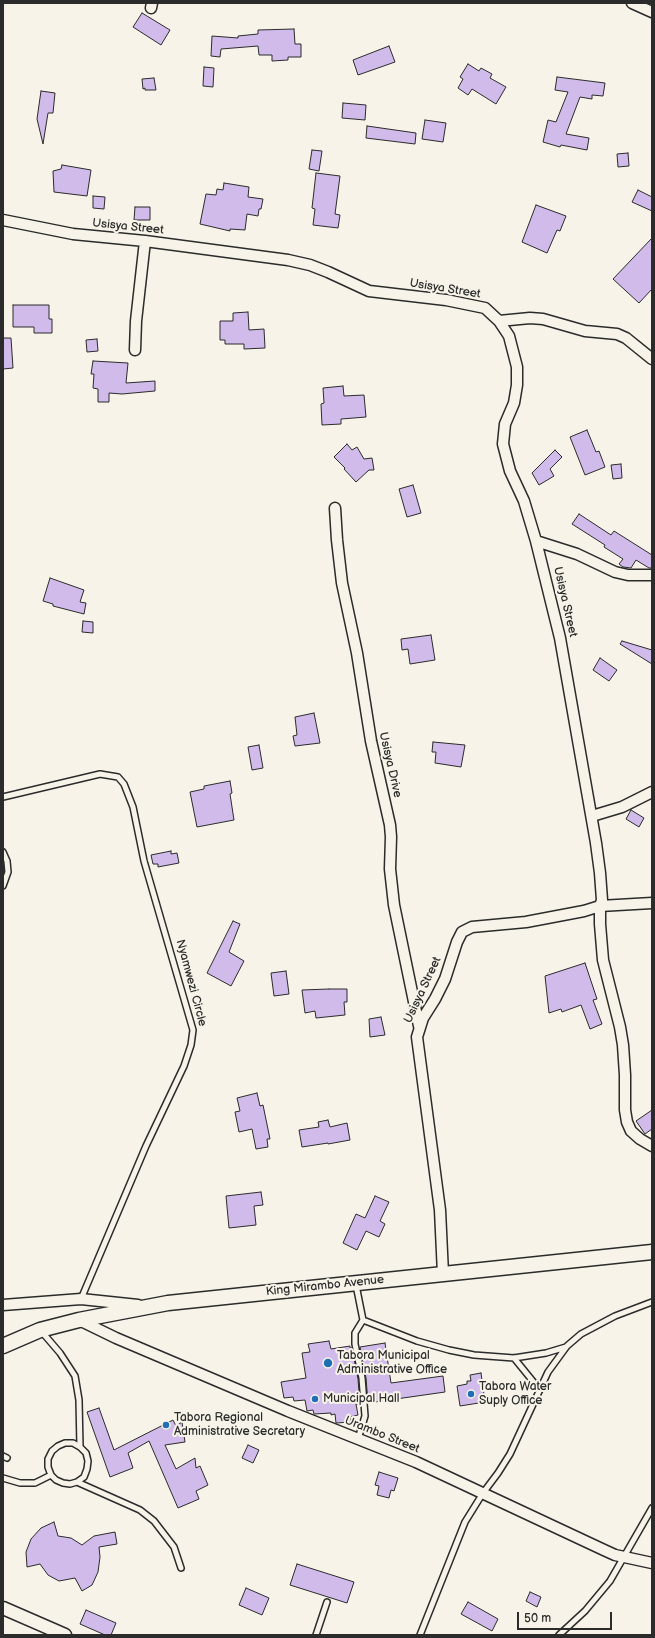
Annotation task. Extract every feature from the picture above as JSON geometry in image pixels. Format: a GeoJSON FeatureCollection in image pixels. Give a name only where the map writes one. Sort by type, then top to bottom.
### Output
{"type":"FeatureCollection","features":[{"type":"Feature","properties":{"kind":"main road","name":"King Mirambo Avenue"},"geometry":{"type":"LineString","coordinates":[[3,1346],[40,1330],[79,1320],[148,1307],[206,1299],[652,1252]]}},
{"type":"Feature","properties":{"kind":"street"},"geometry":{"type":"LineString","coordinates":[[632,3],[652,12]]}},
{"type":"Feature","properties":{"kind":"street","name":"Usisya Street"},"geometry":{"type":"LineString","coordinates":[[3,220],[73,234],[145,241],[288,260],[310,265],[369,291],[446,300],[485,308],[499,321],[510,336],[514,351],[518,385],[514,403],[505,424],[503,444],[510,471],[524,501],[536,541],[560,638],[592,816],[602,892],[600,906]]}},
{"type":"Feature","properties":{"kind":"street"},"geometry":{"type":"LineString","coordinates":[[135,350],[136,320],[145,241]]}},
{"type":"Feature","properties":{"kind":"street"},"geometry":{"type":"LineString","coordinates":[[499,321],[530,318],[543,319],[585,331],[617,334],[626,338],[652,359]]}},
{"type":"Feature","properties":{"kind":"street","name":"Usisya Drive"},"geometry":{"type":"LineString","coordinates":[[336,508],[337,540],[342,583],[358,653],[370,741],[390,825],[390,869],[393,900],[420,1026]]}},
{"type":"Feature","properties":{"kind":"street"},"geometry":{"type":"LineString","coordinates":[[536,541],[577,554],[615,572],[628,575],[652,575]]}},
{"type":"Feature","properties":{"kind":"street"},"geometry":{"type":"LineString","coordinates":[[592,816],[622,807],[652,792]]}},
{"type":"Feature","properties":{"kind":"street","name":"Usisya Street"},"geometry":{"type":"LineString","coordinates":[[443,1274],[440,1210],[417,1037],[420,1026],[445,979],[457,942],[462,932],[472,927],[526,922],[558,917],[594,909],[600,906],[652,903]]}},
{"type":"Feature","properties":{"kind":"street"},"geometry":{"type":"LineString","coordinates":[[600,906],[603,960],[620,1027],[623,1045],[625,1110],[627,1122],[631,1131],[640,1139],[652,1146]]}},
{"type":"Feature","properties":{"kind":"street"},"geometry":{"type":"LineString","coordinates":[[3,1305],[81,1299],[148,1307]]}},
{"type":"Feature","properties":{"kind":"street","name":"Urambo Street"},"geometry":{"type":"LineString","coordinates":[[79,1320],[116,1338],[358,1440],[416,1462],[604,1550],[652,1564]]}},
{"type":"Feature","properties":{"kind":"street"},"geometry":{"type":"LineString","coordinates":[[3,1608],[65,1635]]}},
{"type":"Feature","properties":{"kind":"lane","name":"Nyamwezi Circle"},"geometry":{"type":"LineString","coordinates":[[3,798],[100,774],[118,777],[124,784],[133,807],[144,861],[193,1030],[191,1046],[184,1066],[146,1146],[81,1299]]}},
{"type":"Feature","properties":{"kind":"lane"},"geometry":{"type":"LineString","coordinates":[[3,852],[7,861],[8,872],[3,886]]}},
{"type":"Feature","properties":{"kind":"lane"},"geometry":{"type":"LineString","coordinates":[[356,1284],[363,1320],[355,1333],[355,1344],[362,1378],[365,1416],[358,1440]]}},
{"type":"Feature","properties":{"kind":"lane"},"geometry":{"type":"LineString","coordinates":[[420,1635],[465,1522],[510,1454],[548,1372],[567,1346],[581,1334],[615,1316],[652,1302]]}},
{"type":"Feature","properties":{"kind":"lane"},"geometry":{"type":"LineString","coordinates":[[363,1320],[417,1341],[449,1350],[492,1357],[514,1358],[546,1353],[567,1346]]}},
{"type":"Feature","properties":{"kind":"lane"},"geometry":{"type":"LineString","coordinates":[[40,1330],[60,1353],[75,1376],[79,1400],[80,1447]]}},
{"type":"Feature","properties":{"kind":"lane"},"geometry":{"type":"LineString","coordinates":[[514,1358],[540,1390]]}},
{"type":"Feature","properties":{"kind":"lane"},"geometry":{"type":"LineString","coordinates":[[65,1443],[73,1444],[80,1447],[87,1457],[87,1469],[84,1476],[77,1482],[70,1484],[63,1483],[56,1480],[51,1474],[48,1463],[52,1451],[58,1446],[65,1443]]}},
{"type":"Feature","properties":{"kind":"lane"},"geometry":{"type":"LineString","coordinates":[[3,1478],[20,1483],[35,1483],[51,1474]]}},
{"type":"Feature","properties":{"kind":"lane"},"geometry":{"type":"LineString","coordinates":[[77,1482],[140,1510],[154,1521],[174,1547],[181,1568]]}},
{"type":"Feature","properties":{"kind":"lane"},"geometry":{"type":"LineString","coordinates":[[559,1635],[585,1611],[610,1581],[652,1508]]}},
{"type":"Feature","properties":{"kind":"lane"},"geometry":{"type":"LineString","coordinates":[[316,1635],[327,1602]]}},
{"type":"Feature","properties":{"kind":"building"},"geometry":{"type":"Polygon","coordinates":[[[142,13],[170,30],[161,45],[133,27],[142,13]]]}},
{"type":"Feature","properties":{"kind":"building"},"geometry":{"type":"Polygon","coordinates":[[[294,29],[295,44],[301,44],[301,57],[288,57],[288,60],[272,61],[272,55],[259,55],[258,46],[221,49],[220,57],[211,56],[212,36],[238,38],[238,36],[258,34],[258,30],[294,29]]]}},
{"type":"Feature","properties":{"kind":"building"},"geometry":{"type":"Polygon","coordinates":[[[389,46],[395,62],[358,75],[353,60],[389,46]]]}},
{"type":"Feature","properties":{"kind":"building"},"geometry":{"type":"Polygon","coordinates":[[[468,64],[479,71],[481,68],[492,74],[490,78],[506,87],[496,104],[472,89],[468,95],[458,88],[463,79],[460,77],[468,64]]]}},
{"type":"Feature","properties":{"kind":"building"},"geometry":{"type":"Polygon","coordinates":[[[204,67],[214,68],[213,87],[203,86],[204,67]]]}},
{"type":"Feature","properties":{"kind":"building"},"geometry":{"type":"Polygon","coordinates":[[[557,77],[605,83],[603,96],[592,95],[592,99],[580,97],[566,134],[589,138],[587,150],[561,145],[560,147],[543,142],[548,120],[556,122],[568,92],[555,90],[557,77]]]}},
{"type":"Feature","properties":{"kind":"building"},"geometry":{"type":"Polygon","coordinates":[[[154,78],[156,90],[143,89],[142,79],[154,78]]]}},
{"type":"Feature","properties":{"kind":"building"},"geometry":{"type":"Polygon","coordinates":[[[41,91],[55,93],[53,113],[48,113],[43,144],[37,119],[41,91]]]}},
{"type":"Feature","properties":{"kind":"building"},"geometry":{"type":"Polygon","coordinates":[[[343,103],[366,105],[365,120],[342,118],[343,103]]]}},
{"type":"Feature","properties":{"kind":"building"},"geometry":{"type":"Polygon","coordinates":[[[425,120],[446,123],[443,142],[422,139],[425,120]]]}},
{"type":"Feature","properties":{"kind":"building"},"geometry":{"type":"Polygon","coordinates":[[[367,126],[416,133],[415,144],[366,138],[367,126]]]}},
{"type":"Feature","properties":{"kind":"building"},"geometry":{"type":"Polygon","coordinates":[[[312,150],[322,151],[319,171],[309,169],[312,150]]]}},
{"type":"Feature","properties":{"kind":"building"},"geometry":{"type":"Polygon","coordinates":[[[628,153],[629,166],[618,167],[617,154],[628,153]]]}},
{"type":"Feature","properties":{"kind":"building"},"geometry":{"type":"Polygon","coordinates":[[[62,165],[91,170],[87,196],[54,192],[53,171],[61,169],[62,165]]]}},
{"type":"Feature","properties":{"kind":"building"},"geometry":{"type":"Polygon","coordinates":[[[316,173],[340,176],[335,214],[340,215],[338,228],[313,225],[315,209],[312,208],[316,173]]]}},
{"type":"Feature","properties":{"kind":"building"},"geometry":{"type":"Polygon","coordinates":[[[224,183],[249,187],[248,197],[263,199],[258,216],[247,214],[245,230],[230,229],[230,231],[200,224],[206,194],[216,195],[217,189],[223,190],[224,183]]]}},
{"type":"Feature","properties":{"kind":"building"},"geometry":{"type":"Polygon","coordinates":[[[638,190],[652,197],[652,211],[632,202],[638,190]]]}},
{"type":"Feature","properties":{"kind":"building"},"geometry":{"type":"Polygon","coordinates":[[[93,196],[105,197],[104,209],[93,208],[93,196]]]}},
{"type":"Feature","properties":{"kind":"building"},"geometry":{"type":"Polygon","coordinates":[[[536,205],[566,216],[560,231],[557,230],[547,253],[522,242],[536,205]]]}},
{"type":"Feature","properties":{"kind":"building"},"geometry":{"type":"Polygon","coordinates":[[[135,207],[150,207],[150,220],[134,220],[135,207]]]}},
{"type":"Feature","properties":{"kind":"building"},"geometry":{"type":"Polygon","coordinates":[[[652,238],[652,289],[639,303],[613,279],[652,238]]]}},
{"type":"Feature","properties":{"kind":"building"},"geometry":{"type":"Polygon","coordinates":[[[13,305],[49,305],[49,319],[52,319],[52,333],[34,333],[34,327],[13,327],[13,305]]]}},
{"type":"Feature","properties":{"kind":"building"},"geometry":{"type":"Polygon","coordinates":[[[248,312],[249,330],[264,329],[265,348],[244,349],[244,344],[225,344],[225,340],[220,340],[220,321],[233,321],[233,313],[248,312]]]}},
{"type":"Feature","properties":{"kind":"building"},"geometry":{"type":"Polygon","coordinates":[[[3,338],[11,338],[13,368],[3,369],[3,338]]]}},
{"type":"Feature","properties":{"kind":"building"},"geometry":{"type":"Polygon","coordinates":[[[97,339],[98,351],[87,352],[86,340],[97,339]]]}},
{"type":"Feature","properties":{"kind":"building"},"geometry":{"type":"Polygon","coordinates":[[[93,361],[128,363],[126,383],[155,381],[155,391],[122,394],[109,393],[109,402],[98,402],[98,389],[93,388],[94,374],[91,374],[93,361]]]}},
{"type":"Feature","properties":{"kind":"building"},"geometry":{"type":"Polygon","coordinates":[[[343,386],[344,396],[364,395],[366,417],[341,419],[341,424],[322,425],[321,404],[324,403],[323,388],[343,386]]]}},
{"type":"Feature","properties":{"kind":"building"},"geometry":{"type":"Polygon","coordinates":[[[587,430],[596,452],[599,451],[605,467],[585,475],[570,437],[587,430]]]}},
{"type":"Feature","properties":{"kind":"building"},"geometry":{"type":"Polygon","coordinates":[[[347,444],[352,450],[357,447],[364,459],[372,458],[374,470],[369,470],[356,482],[334,457],[347,444]]]}},
{"type":"Feature","properties":{"kind":"building"},"geometry":{"type":"Polygon","coordinates":[[[555,450],[562,457],[550,469],[554,476],[539,485],[532,473],[555,450]]]}},
{"type":"Feature","properties":{"kind":"building"},"geometry":{"type":"Polygon","coordinates":[[[621,464],[622,478],[613,479],[611,465],[621,464]]]}},
{"type":"Feature","properties":{"kind":"building"},"geometry":{"type":"Polygon","coordinates":[[[413,485],[421,513],[407,517],[399,489],[413,485]]]}},
{"type":"Feature","properties":{"kind":"building"},"geometry":{"type":"Polygon","coordinates":[[[579,514],[611,535],[614,531],[652,555],[652,568],[649,568],[636,560],[631,568],[623,567],[619,564],[623,559],[604,547],[605,545],[572,524],[579,514]]]}},
{"type":"Feature","properties":{"kind":"building"},"geometry":{"type":"Polygon","coordinates":[[[50,578],[84,590],[80,602],[86,603],[84,614],[53,606],[53,604],[43,601],[50,578]]]}},
{"type":"Feature","properties":{"kind":"building"},"geometry":{"type":"Polygon","coordinates":[[[83,621],[93,622],[93,633],[82,632],[83,621]]]}},
{"type":"Feature","properties":{"kind":"building"},"geometry":{"type":"Polygon","coordinates":[[[431,635],[435,660],[410,664],[408,649],[402,650],[401,639],[431,635]]]}},
{"type":"Feature","properties":{"kind":"building"},"geometry":{"type":"Polygon","coordinates":[[[622,641],[652,650],[652,664],[620,644],[622,641]]]}},
{"type":"Feature","properties":{"kind":"building"},"geometry":{"type":"Polygon","coordinates":[[[600,658],[617,670],[609,681],[593,670],[600,658]]]}},
{"type":"Feature","properties":{"kind":"building"},"geometry":{"type":"Polygon","coordinates":[[[314,713],[320,743],[295,746],[293,736],[297,735],[295,717],[314,713]]]}},
{"type":"Feature","properties":{"kind":"building"},"geometry":{"type":"Polygon","coordinates":[[[433,742],[465,745],[461,767],[435,763],[436,752],[432,752],[433,742]]]}},
{"type":"Feature","properties":{"kind":"building"},"geometry":{"type":"Polygon","coordinates":[[[259,745],[263,768],[252,770],[248,747],[259,745]]]}},
{"type":"Feature","properties":{"kind":"building"},"geometry":{"type":"Polygon","coordinates":[[[230,781],[232,793],[230,794],[234,820],[197,827],[190,792],[204,789],[204,786],[230,781]]]}},
{"type":"Feature","properties":{"kind":"building"},"geometry":{"type":"Polygon","coordinates":[[[631,810],[644,818],[639,827],[626,819],[631,810]]]}},
{"type":"Feature","properties":{"kind":"building"},"geometry":{"type":"Polygon","coordinates":[[[171,851],[171,854],[177,853],[179,863],[158,867],[158,864],[153,864],[151,855],[171,851]]]}},
{"type":"Feature","properties":{"kind":"building"},"geometry":{"type":"Polygon","coordinates":[[[233,921],[240,924],[229,952],[244,961],[231,986],[207,973],[233,921]]]}},
{"type":"Feature","properties":{"kind":"building"},"geometry":{"type":"Polygon","coordinates":[[[585,963],[597,999],[593,1000],[602,1024],[590,1029],[581,1005],[562,1012],[561,1009],[549,1013],[545,976],[585,963]]]}},
{"type":"Feature","properties":{"kind":"building"},"geometry":{"type":"Polygon","coordinates":[[[286,971],[289,994],[274,996],[271,973],[286,971]]]}},
{"type":"Feature","properties":{"kind":"building"},"geometry":{"type":"Polygon","coordinates":[[[347,989],[347,1002],[344,1002],[345,1015],[316,1018],[315,1011],[305,1013],[302,990],[347,989]]]}},
{"type":"Feature","properties":{"kind":"building"},"geometry":{"type":"Polygon","coordinates":[[[381,1017],[385,1035],[370,1037],[369,1019],[381,1017]]]}},
{"type":"Feature","properties":{"kind":"building"},"geometry":{"type":"Polygon","coordinates":[[[257,1093],[260,1106],[263,1105],[270,1139],[267,1139],[268,1147],[256,1149],[252,1129],[239,1132],[235,1112],[240,1111],[237,1098],[257,1093]]]}},
{"type":"Feature","properties":{"kind":"building"},"geometry":{"type":"Polygon","coordinates":[[[652,1110],[652,1129],[645,1134],[636,1121],[652,1110]]]}},
{"type":"Feature","properties":{"kind":"building"},"geometry":{"type":"Polygon","coordinates":[[[328,1120],[330,1127],[347,1123],[350,1140],[302,1147],[299,1130],[319,1127],[318,1122],[328,1120]]]}},
{"type":"Feature","properties":{"kind":"building"},"geometry":{"type":"Polygon","coordinates":[[[261,1192],[263,1205],[254,1206],[256,1225],[229,1228],[226,1196],[261,1192]]]}},
{"type":"Feature","properties":{"kind":"building"},"geometry":{"type":"Polygon","coordinates":[[[375,1196],[389,1202],[380,1221],[385,1224],[379,1237],[366,1231],[357,1250],[343,1243],[356,1214],[365,1218],[375,1196]]]}},
{"type":"Feature","properties":{"kind":"building"},"geometry":{"type":"Polygon","coordinates":[[[329,1341],[331,1349],[350,1346],[350,1348],[352,1348],[358,1379],[360,1404],[356,1404],[358,1415],[350,1417],[351,1422],[336,1423],[335,1414],[314,1414],[313,1410],[307,1411],[305,1400],[294,1401],[293,1397],[284,1398],[281,1382],[306,1378],[302,1353],[310,1352],[308,1344],[329,1341]]]}},
{"type":"Feature","properties":{"kind":"building"},"geometry":{"type":"Polygon","coordinates":[[[385,1343],[391,1383],[443,1376],[445,1392],[368,1403],[366,1378],[360,1347],[385,1343]]]}},
{"type":"Feature","properties":{"kind":"building","name":"Tabora Water Suply Office"},"geometry":{"type":"Polygon","coordinates":[[[481,1373],[485,1402],[460,1406],[457,1386],[467,1384],[467,1381],[471,1381],[470,1375],[481,1373]]]}},
{"type":"Feature","properties":{"kind":"building"},"geometry":{"type":"Polygon","coordinates":[[[99,1408],[114,1450],[173,1420],[176,1426],[182,1422],[185,1442],[165,1445],[176,1469],[195,1458],[196,1468],[200,1466],[208,1485],[196,1491],[199,1499],[178,1508],[149,1441],[128,1453],[133,1468],[110,1477],[87,1412],[99,1408]]]}},
{"type":"Feature","properties":{"kind":"building"},"geometry":{"type":"Polygon","coordinates":[[[248,1445],[259,1450],[253,1463],[242,1458],[248,1445]]]}},
{"type":"Feature","properties":{"kind":"building"},"geometry":{"type":"Polygon","coordinates":[[[379,1472],[398,1478],[394,1491],[391,1490],[389,1498],[377,1495],[379,1486],[375,1485],[379,1472]]]}},
{"type":"Feature","properties":{"kind":"building"},"geometry":{"type":"Polygon","coordinates":[[[54,1522],[58,1536],[71,1538],[82,1545],[94,1536],[115,1532],[117,1544],[99,1547],[100,1557],[98,1572],[92,1585],[82,1591],[75,1578],[59,1581],[48,1575],[40,1564],[27,1567],[26,1552],[31,1539],[41,1528],[54,1522]]]}},
{"type":"Feature","properties":{"kind":"building"},"geometry":{"type":"Polygon","coordinates":[[[297,1564],[354,1582],[347,1603],[290,1585],[297,1564]]]}},
{"type":"Feature","properties":{"kind":"building"},"geometry":{"type":"Polygon","coordinates":[[[246,1588],[269,1598],[262,1615],[239,1605],[246,1588]]]}},
{"type":"Feature","properties":{"kind":"building"},"geometry":{"type":"Polygon","coordinates":[[[530,1592],[541,1597],[537,1607],[526,1601],[530,1592]]]}},
{"type":"Feature","properties":{"kind":"building"},"geometry":{"type":"Polygon","coordinates":[[[468,1602],[498,1619],[492,1631],[461,1614],[468,1602]]]}},
{"type":"Feature","properties":{"kind":"building"},"geometry":{"type":"Polygon","coordinates":[[[86,1610],[116,1623],[111,1635],[105,1635],[80,1624],[86,1610]]]}},
{"type":"Feature","properties":{"kind":"place","name":"Tabora Municipal Administrative Office"},"geometry":{"type":"Point","coordinates":[328,1363]}},
{"type":"Feature","properties":{"kind":"place","name":"Tabora Water Suply Office"},"geometry":{"type":"Point","coordinates":[471,1394]}},
{"type":"Feature","properties":{"kind":"place","name":"Municipal Hall"},"geometry":{"type":"Point","coordinates":[315,1399]}},
{"type":"Feature","properties":{"kind":"place","name":"Tabora Regional Administrative Secretary"},"geometry":{"type":"Point","coordinates":[166,1425]}}]}
